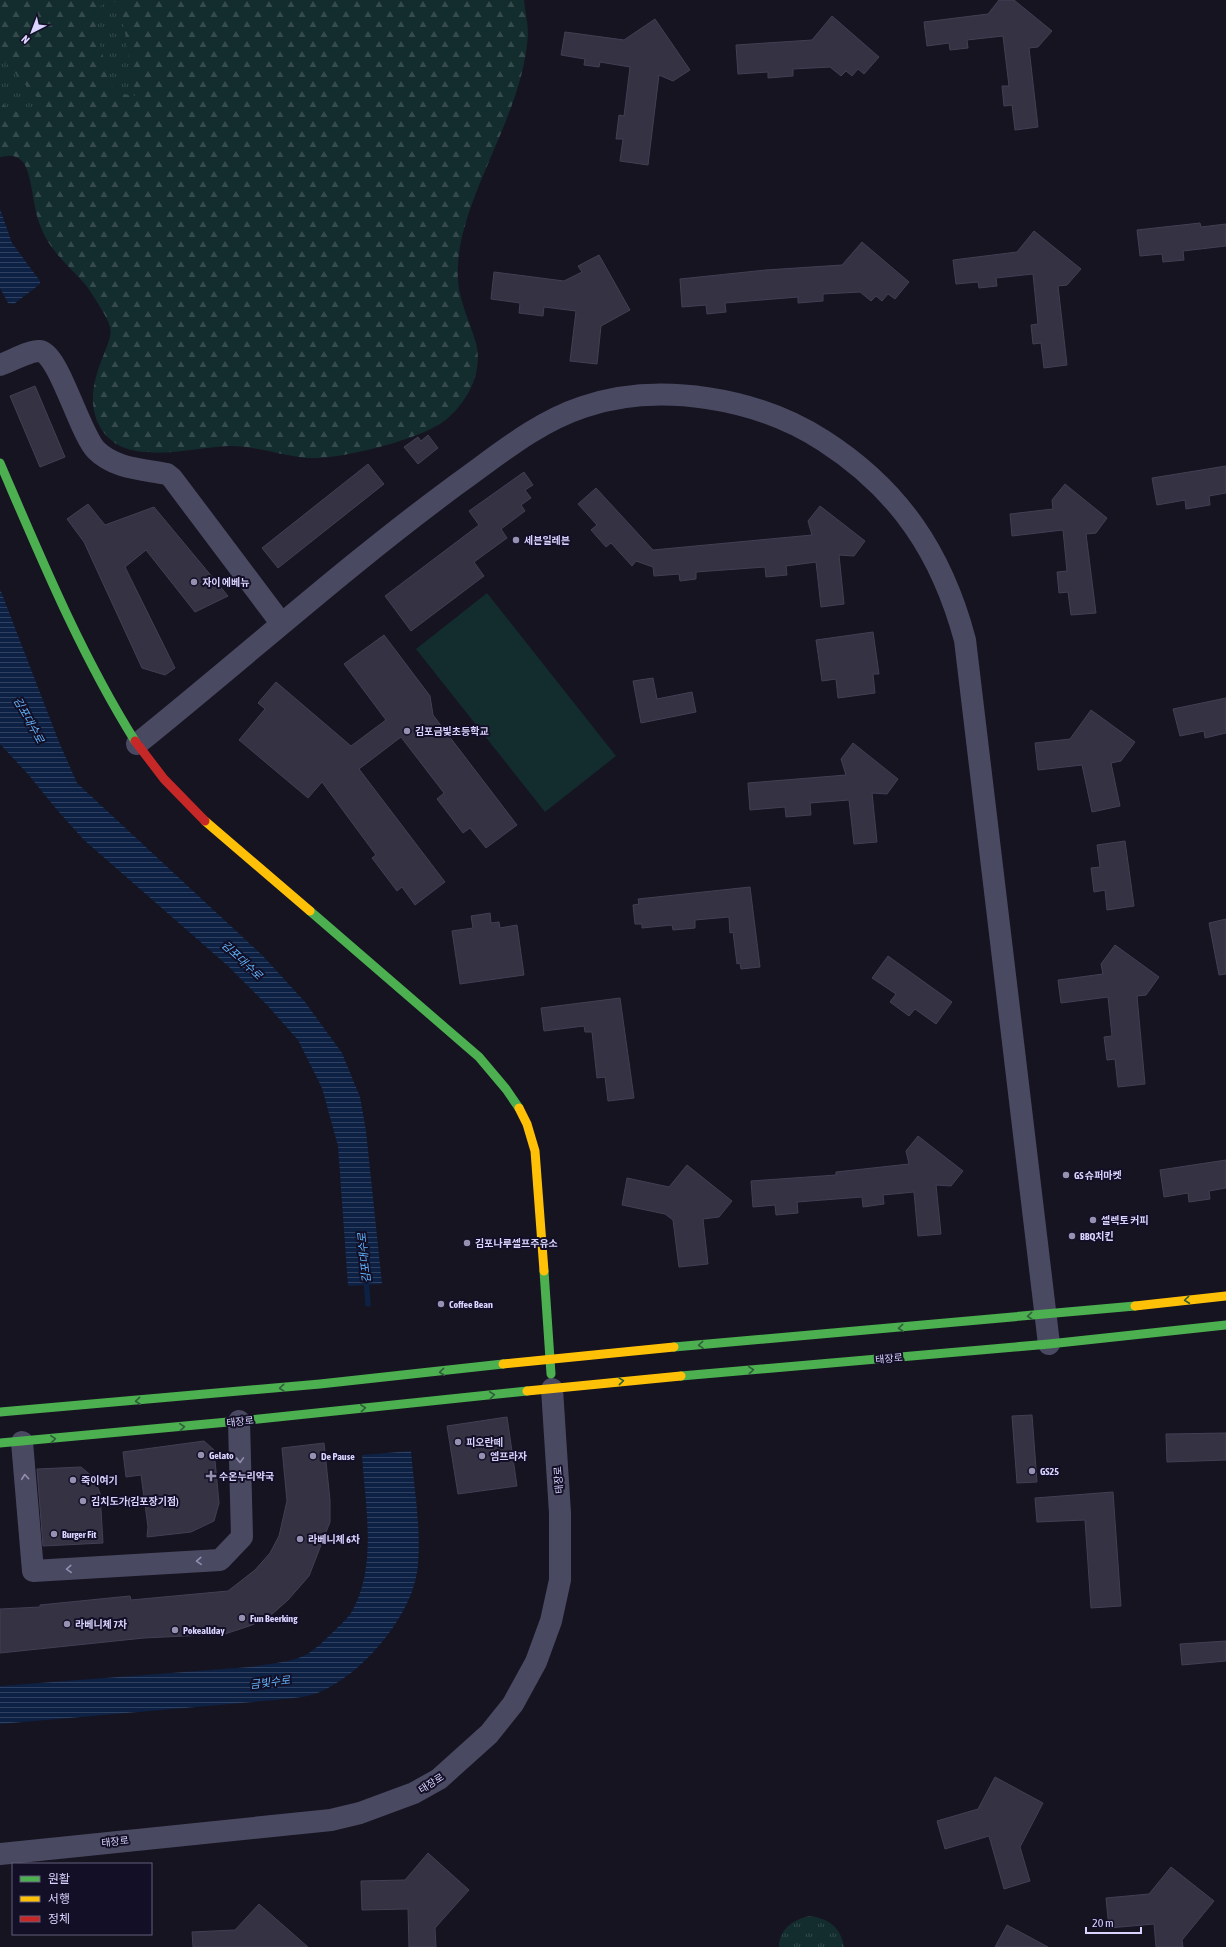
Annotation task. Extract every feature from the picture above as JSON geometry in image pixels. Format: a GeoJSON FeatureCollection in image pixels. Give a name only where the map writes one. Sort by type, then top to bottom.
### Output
{"type":"FeatureCollection","features":[{"type":"Feature","properties":{"kind":"street"},"geometry":{"type":"LineString","coordinates":[[0,366],[32,352],[40,351],[46,354],[59,374],[81,424],[95,449],[115,463],[167,474],[172,478],[281,624]]}},
{"type":"Feature","properties":{"kind":"street"},"geometry":{"type":"LineString","coordinates":[[137,744],[281,624],[432,503],[507,447],[545,424],[591,405],[632,397],[661,395],[731,402],[782,418],[813,433],[842,452],[866,471],[886,490],[921,534],[950,592],[965,640],[1049,1344]]}},
{"type":"Feature","properties":{"kind":"street"},"geometry":{"type":"LineString","coordinates":[[0,463],[72,624],[94,669],[137,744],[159,773],[191,808],[347,946],[479,1057],[498,1076],[514,1097],[526,1120],[535,1151],[552,1389]]}},
{"type":"Feature","properties":{"kind":"street"},"geometry":{"type":"LineString","coordinates":[[0,1412],[320,1384],[599,1354],[1045,1315],[1226,1296]]}},
{"type":"Feature","properties":{"kind":"street","name":"태장로"},"geometry":{"type":"LineString","coordinates":[[0,1443],[239,1421],[602,1383],[1049,1344],[1226,1325]]}},
{"type":"Feature","properties":{"kind":"street","name":"태장로"},"geometry":{"type":"LineString","coordinates":[[0,1854],[331,1820],[360,1813],[414,1793],[439,1780],[489,1734],[513,1704],[536,1662],[551,1621],[560,1580],[560,1513],[552,1389]]}},
{"type":"Feature","properties":{"kind":"street"},"geometry":{"type":"LineString","coordinates":[[22,1442],[33,1571],[220,1560],[242,1537],[239,1421]]}},
{"type":"Feature","properties":{"kind":"green space"},"geometry":{"type":"Polygon","coordinates":[[[0,0],[524,0],[528,34],[525,58],[519,82],[512,106],[474,199],[461,240],[458,267],[460,294],[476,343],[478,364],[476,374],[468,394],[456,411],[437,426],[402,440],[360,452],[322,458],[298,457],[240,446],[214,447],[161,453],[143,452],[127,449],[113,442],[102,430],[97,421],[93,402],[93,392],[97,373],[110,338],[110,327],[103,312],[86,286],[55,252],[46,238],[39,223],[25,165],[21,160],[14,156],[0,157],[0,0]]]}},
{"type":"Feature","properties":{"kind":"green space"},"geometry":{"type":"Polygon","coordinates":[[[120,1],[135,96],[114,92],[95,30],[101,5],[120,1]]]}},
{"type":"Feature","properties":{"kind":"green space"},"geometry":{"type":"Polygon","coordinates":[[[0,56],[39,100],[25,116],[5,106],[0,100],[0,56]]]}},
{"type":"Feature","properties":{"kind":"green space"},"geometry":{"type":"Polygon","coordinates":[[[487,593],[616,756],[545,812],[416,649],[487,593]]]}},
{"type":"Feature","properties":{"kind":"green space"},"geometry":{"type":"Polygon","coordinates":[[[809,1916],[828,1921],[837,1929],[844,1947],[779,1947],[781,1935],[784,1930],[792,1923],[809,1916]]]}},
{"type":"Feature","properties":{"kind":"water"},"geometry":{"type":"Polygon","coordinates":[[[0,209],[12,243],[40,281],[40,284],[14,304],[8,303],[0,288],[0,209]]]}},
{"type":"Feature","properties":{"kind":"water"},"geometry":{"type":"Polygon","coordinates":[[[0,589],[59,742],[77,783],[262,955],[305,1002],[342,1053],[360,1097],[366,1131],[382,1284],[348,1286],[338,1146],[322,1088],[298,1040],[267,1005],[228,966],[84,840],[27,773],[0,744],[0,589]]]}},
{"type":"Feature","properties":{"kind":"water","name":"금빛수로"},"geometry":{"type":"Polygon","coordinates":[[[411,1451],[419,1536],[418,1564],[415,1583],[408,1602],[384,1639],[370,1656],[337,1683],[320,1692],[298,1698],[0,1724],[0,1686],[250,1667],[289,1661],[310,1652],[325,1640],[351,1613],[365,1576],[368,1536],[362,1455],[411,1451]]]}},
{"type":"Feature","properties":{"kind":"building"},"geometry":{"type":"Polygon","coordinates":[[[999,0],[1014,0],[1052,31],[1038,47],[1029,48],[1038,127],[1015,130],[1012,105],[1004,106],[1002,86],[1009,86],[1003,36],[967,40],[968,48],[950,50],[949,43],[927,46],[924,22],[988,14],[999,0]]]}},
{"type":"Feature","properties":{"kind":"building"},"geometry":{"type":"Polygon","coordinates":[[[832,16],[879,57],[864,74],[858,69],[852,76],[846,71],[841,76],[830,67],[793,69],[793,76],[768,78],[768,72],[738,74],[736,45],[812,40],[832,16]]]}},
{"type":"Feature","properties":{"kind":"building"},"geometry":{"type":"Polygon","coordinates":[[[655,19],[690,70],[673,81],[659,75],[648,165],[620,161],[623,139],[616,139],[619,115],[624,116],[630,67],[600,62],[599,67],[584,65],[585,59],[561,55],[565,32],[624,40],[655,19]]]}},
{"type":"Feature","properties":{"kind":"building"},"geometry":{"type":"Polygon","coordinates":[[[1200,223],[1201,227],[1226,224],[1226,246],[1183,251],[1184,260],[1163,262],[1162,254],[1140,256],[1137,230],[1200,223]]]}},
{"type":"Feature","properties":{"kind":"building"},"geometry":{"type":"Polygon","coordinates":[[[1034,231],[1081,269],[1067,285],[1058,286],[1067,365],[1044,368],[1041,343],[1033,344],[1031,325],[1038,324],[1033,274],[996,278],[997,286],[979,288],[978,282],[956,284],[953,260],[1017,252],[1034,231]]]}},
{"type":"Feature","properties":{"kind":"building"},"geometry":{"type":"Polygon","coordinates":[[[862,242],[909,282],[895,299],[888,294],[882,301],[876,296],[871,301],[860,292],[823,294],[823,301],[798,303],[798,297],[725,303],[726,312],[707,314],[706,305],[682,307],[680,279],[766,270],[842,265],[862,242]]]}},
{"type":"Feature","properties":{"kind":"building"},"geometry":{"type":"Polygon","coordinates":[[[599,255],[630,310],[601,326],[597,364],[570,361],[576,311],[544,307],[543,316],[519,313],[520,303],[491,299],[494,272],[564,281],[582,272],[578,266],[599,255]]]}},
{"type":"Feature","properties":{"kind":"building"},"geometry":{"type":"Polygon","coordinates":[[[35,386],[65,457],[40,467],[10,396],[35,386]]]}},
{"type":"Feature","properties":{"kind":"building"},"geometry":{"type":"Polygon","coordinates":[[[428,435],[438,448],[418,464],[404,447],[418,437],[421,441],[428,435]]]}},
{"type":"Feature","properties":{"kind":"building"},"geometry":{"type":"Polygon","coordinates":[[[368,464],[384,484],[278,568],[262,548],[368,464]]]}},
{"type":"Feature","properties":{"kind":"building"},"geometry":{"type":"Polygon","coordinates":[[[1226,466],[1226,493],[1209,496],[1210,505],[1186,509],[1185,500],[1157,505],[1152,478],[1226,466]]]}},
{"type":"Feature","properties":{"kind":"building"},"geometry":{"type":"Polygon","coordinates":[[[524,472],[533,485],[525,490],[531,498],[521,505],[525,511],[501,529],[507,538],[474,562],[484,576],[411,631],[385,596],[479,525],[469,511],[524,472]]]}},
{"type":"Feature","properties":{"kind":"building"},"geometry":{"type":"Polygon","coordinates":[[[1065,484],[1107,518],[1096,533],[1086,534],[1096,613],[1071,615],[1068,592],[1059,593],[1057,572],[1067,571],[1063,530],[1012,536],[1010,514],[1053,509],[1052,500],[1065,484]]]}},
{"type":"Feature","properties":{"kind":"building"},"geometry":{"type":"Polygon","coordinates":[[[596,488],[653,550],[812,535],[808,521],[820,506],[865,541],[854,556],[839,555],[844,604],[821,607],[816,562],[786,566],[787,575],[766,577],[765,567],[696,572],[696,579],[680,581],[679,574],[654,576],[653,567],[636,561],[632,566],[611,543],[606,547],[591,530],[597,525],[578,504],[596,488]]]}},
{"type":"Feature","properties":{"kind":"building","name":"자이 에베뉴"},"geometry":{"type":"Polygon","coordinates":[[[88,504],[105,525],[154,507],[228,596],[195,612],[146,550],[125,567],[175,668],[165,675],[142,668],[84,542],[67,519],[88,504]]]}},
{"type":"Feature","properties":{"kind":"building"},"geometry":{"type":"Polygon","coordinates":[[[873,632],[879,674],[873,674],[875,693],[838,698],[836,679],[822,681],[816,640],[873,632]]]}},
{"type":"Feature","properties":{"kind":"building"},"geometry":{"type":"Polygon","coordinates":[[[384,635],[430,696],[433,715],[517,825],[486,848],[470,828],[463,833],[437,799],[444,793],[401,737],[359,769],[445,882],[415,905],[402,887],[397,891],[372,858],[376,855],[322,782],[308,798],[239,740],[265,709],[258,703],[276,682],[351,746],[386,720],[344,664],[384,635]]]}},
{"type":"Feature","properties":{"kind":"building"},"geometry":{"type":"Polygon","coordinates":[[[653,678],[657,699],[692,692],[696,712],[641,723],[633,681],[653,678]]]}},
{"type":"Feature","properties":{"kind":"building"},"geometry":{"type":"Polygon","coordinates":[[[1226,698],[1226,733],[1205,738],[1204,731],[1180,736],[1173,709],[1226,698]]]}},
{"type":"Feature","properties":{"kind":"building"},"geometry":{"type":"Polygon","coordinates":[[[1091,710],[1135,742],[1121,761],[1111,763],[1120,806],[1092,812],[1082,765],[1038,770],[1035,743],[1070,739],[1091,710]]]}},
{"type":"Feature","properties":{"kind":"building"},"geometry":{"type":"Polygon","coordinates":[[[853,743],[898,779],[887,794],[872,793],[877,842],[854,844],[849,800],[810,803],[811,815],[786,817],[785,807],[750,810],[748,783],[846,775],[841,759],[853,743]]]}},
{"type":"Feature","properties":{"kind":"building"},"geometry":{"type":"Polygon","coordinates":[[[1125,841],[1134,906],[1107,910],[1105,890],[1094,892],[1091,868],[1100,867],[1097,845],[1125,841]]]}},
{"type":"Feature","properties":{"kind":"building"},"geometry":{"type":"Polygon","coordinates":[[[750,887],[760,967],[741,969],[740,963],[737,964],[733,932],[730,933],[729,917],[695,920],[695,928],[673,930],[672,925],[642,928],[642,924],[635,924],[633,905],[639,904],[638,899],[750,887]]]}},
{"type":"Feature","properties":{"kind":"building"},"geometry":{"type":"Polygon","coordinates":[[[490,913],[491,923],[499,922],[500,928],[517,925],[524,975],[460,984],[452,931],[473,928],[471,916],[490,913]]]}},
{"type":"Feature","properties":{"kind":"building"},"geometry":{"type":"Polygon","coordinates":[[[1226,919],[1226,974],[1219,975],[1209,923],[1226,919]]]}},
{"type":"Feature","properties":{"kind":"building"},"geometry":{"type":"Polygon","coordinates":[[[1115,945],[1159,977],[1146,995],[1137,996],[1145,1084],[1118,1087],[1115,1059],[1107,1060],[1104,1037],[1112,1036],[1108,997],[1061,1003],[1058,980],[1103,974],[1101,964],[1115,945]]]}},
{"type":"Feature","properties":{"kind":"building"},"geometry":{"type":"Polygon","coordinates":[[[888,956],[952,1002],[936,1024],[915,1009],[909,1016],[890,1002],[896,994],[872,978],[888,956]]]}},
{"type":"Feature","properties":{"kind":"building"},"geometry":{"type":"Polygon","coordinates":[[[620,998],[634,1098],[608,1101],[605,1077],[597,1078],[592,1032],[585,1032],[584,1026],[544,1031],[541,1008],[620,998]]]}},
{"type":"Feature","properties":{"kind":"building"},"geometry":{"type":"Polygon","coordinates":[[[918,1136],[963,1171],[951,1186],[936,1185],[941,1234],[918,1236],[914,1192],[883,1195],[884,1204],[863,1207],[862,1197],[797,1202],[798,1213],[776,1215],[775,1205],[753,1207],[751,1181],[836,1175],[836,1172],[909,1164],[906,1151],[918,1136]]]}},
{"type":"Feature","properties":{"kind":"building"},"geometry":{"type":"Polygon","coordinates":[[[1226,1160],[1226,1188],[1209,1191],[1210,1199],[1189,1202],[1188,1193],[1164,1197],[1160,1170],[1226,1160]]]}},
{"type":"Feature","properties":{"kind":"building"},"geometry":{"type":"Polygon","coordinates":[[[687,1165],[732,1201],[719,1217],[703,1219],[708,1264],[679,1267],[673,1220],[665,1214],[622,1205],[627,1178],[669,1187],[687,1165]]]}},
{"type":"Feature","properties":{"kind":"building"},"geometry":{"type":"Polygon","coordinates":[[[1032,1415],[1037,1482],[1017,1483],[1012,1416],[1032,1415]]]}},
{"type":"Feature","properties":{"kind":"building","name":"엠프라자"},"geometry":{"type":"Polygon","coordinates":[[[507,1417],[517,1486],[458,1494],[447,1426],[507,1417]]]}},
{"type":"Feature","properties":{"kind":"building"},"geometry":{"type":"Polygon","coordinates":[[[1226,1433],[1226,1460],[1167,1462],[1166,1434],[1226,1433]]]}},
{"type":"Feature","properties":{"kind":"building"},"geometry":{"type":"Polygon","coordinates":[[[204,1441],[214,1450],[219,1503],[214,1521],[191,1532],[147,1537],[148,1527],[141,1475],[126,1477],[123,1452],[204,1441]]]}},
{"type":"Feature","properties":{"kind":"building","name":"라베니체 6차"},"geometry":{"type":"Polygon","coordinates":[[[324,1443],[330,1500],[330,1522],[309,1576],[288,1600],[270,1616],[252,1625],[225,1634],[144,1638],[0,1653],[0,1609],[40,1607],[40,1605],[130,1596],[131,1600],[228,1591],[255,1570],[270,1553],[279,1536],[287,1501],[282,1448],[324,1443]]]}},
{"type":"Feature","properties":{"kind":"building"},"geometry":{"type":"Polygon","coordinates":[[[81,1467],[93,1477],[100,1493],[103,1543],[43,1546],[37,1469],[81,1467]]]}},
{"type":"Feature","properties":{"kind":"building"},"geometry":{"type":"Polygon","coordinates":[[[1113,1492],[1121,1606],[1091,1608],[1085,1520],[1037,1522],[1035,1498],[1113,1492]]]}},
{"type":"Feature","properties":{"kind":"building"},"geometry":{"type":"Polygon","coordinates":[[[1226,1641],[1226,1661],[1182,1665],[1180,1644],[1226,1641]]]}},
{"type":"Feature","properties":{"kind":"building"},"geometry":{"type":"Polygon","coordinates":[[[995,1777],[1043,1803],[1020,1847],[1030,1881],[1004,1889],[989,1836],[945,1849],[937,1821],[978,1809],[995,1777]]]}},
{"type":"Feature","properties":{"kind":"building"},"geometry":{"type":"Polygon","coordinates":[[[428,1853],[469,1890],[435,1928],[436,1947],[409,1947],[408,1909],[362,1910],[361,1881],[405,1880],[428,1853]]]}},
{"type":"Feature","properties":{"kind":"building"},"geometry":{"type":"Polygon","coordinates":[[[1171,1867],[1214,1901],[1182,1940],[1183,1947],[1156,1947],[1154,1924],[1109,1928],[1106,1898],[1149,1894],[1171,1867]]]}},
{"type":"Feature","properties":{"kind":"building"},"geometry":{"type":"Polygon","coordinates":[[[259,1904],[308,1947],[193,1947],[192,1932],[235,1930],[259,1904]]]}},
{"type":"Feature","properties":{"kind":"building"},"geometry":{"type":"Polygon","coordinates":[[[1007,1925],[1048,1947],[995,1947],[1007,1925]]]}},
{"type":"Feature","properties":{"kind":"waterway","name":"김포대수로"},"geometry":{"type":"LineString","coordinates":[[366,1279],[368,1304]]}},
{"type":"Feature","properties":{"kind":"traffic: fast"},"geometry":{"type":"LineString","coordinates":[[0,463],[62,605],[96,674],[135,741]]}},
{"type":"Feature","properties":{"kind":"traffic: fast"},"geometry":{"type":"LineString","coordinates":[[310,911],[479,1057],[506,1089],[519,1108]]}},
{"type":"Feature","properties":{"kind":"traffic: fast"},"geometry":{"type":"LineString","coordinates":[[544,1271],[551,1374]]}},
{"type":"Feature","properties":{"kind":"traffic: fast"},"geometry":{"type":"LineString","coordinates":[[674,1347],[1135,1306]]}},
{"type":"Feature","properties":{"kind":"traffic: fast"},"geometry":{"type":"LineString","coordinates":[[681,1376],[1049,1344],[1226,1325]]}},
{"type":"Feature","properties":{"kind":"traffic: fast"},"geometry":{"type":"LineString","coordinates":[[0,1412],[320,1384],[503,1364]]}},
{"type":"Feature","properties":{"kind":"traffic: fast"},"geometry":{"type":"LineString","coordinates":[[0,1443],[239,1421],[527,1391]]}},
{"type":"Feature","properties":{"kind":"traffic: slow"},"geometry":{"type":"LineString","coordinates":[[205,821],[310,911]]}},
{"type":"Feature","properties":{"kind":"traffic: slow"},"geometry":{"type":"LineString","coordinates":[[519,1108],[527,1124],[535,1151],[544,1271]]}},
{"type":"Feature","properties":{"kind":"traffic: slow"},"geometry":{"type":"LineString","coordinates":[[1135,1306],[1226,1296]]}},
{"type":"Feature","properties":{"kind":"traffic: slow"},"geometry":{"type":"LineString","coordinates":[[503,1364],[674,1347]]}},
{"type":"Feature","properties":{"kind":"traffic: slow"},"geometry":{"type":"LineString","coordinates":[[527,1391],[681,1376]]}},
{"type":"Feature","properties":{"kind":"traffic: jam"},"geometry":{"type":"LineString","coordinates":[[135,741],[164,779],[205,821]]}},
{"type":"Feature","properties":{"kind":"place","name":"세븐일레븐"},"geometry":{"type":"Point","coordinates":[516,540]}},
{"type":"Feature","properties":{"kind":"place","name":"자이 에베뉴"},"geometry":{"type":"Point","coordinates":[194,582]}},
{"type":"Feature","properties":{"kind":"place","name":"김포금빛초등학교"},"geometry":{"type":"Point","coordinates":[407,731]}},
{"type":"Feature","properties":{"kind":"place","name":"GS 슈퍼마켓"},"geometry":{"type":"Point","coordinates":[1066,1175]}},
{"type":"Feature","properties":{"kind":"place","name":"셀렉토 커피"},"geometry":{"type":"Point","coordinates":[1093,1220]}},
{"type":"Feature","properties":{"kind":"place","name":"BBQ치킨"},"geometry":{"type":"Point","coordinates":[1072,1236]}},
{"type":"Feature","properties":{"kind":"place","name":"김포나루셀프주유소"},"geometry":{"type":"Point","coordinates":[467,1243]}},
{"type":"Feature","properties":{"kind":"place","name":"Coffee Bean"},"geometry":{"type":"Point","coordinates":[441,1304]}},
{"type":"Feature","properties":{"kind":"place","name":"피오란떼"},"geometry":{"type":"Point","coordinates":[458,1442]}},
{"type":"Feature","properties":{"kind":"place","name":"Gelato"},"geometry":{"type":"Point","coordinates":[201,1455]}},
{"type":"Feature","properties":{"kind":"place","name":"De Pause"},"geometry":{"type":"Point","coordinates":[313,1456]}},
{"type":"Feature","properties":{"kind":"place","name":"엠프라자"},"geometry":{"type":"Point","coordinates":[482,1456]}},
{"type":"Feature","properties":{"kind":"place","name":"GS25"},"geometry":{"type":"Point","coordinates":[1032,1471]}},
{"type":"Feature","properties":{"kind":"place","name":"수온누리약국"},"geometry":{"type":"Point","coordinates":[211,1476]}},
{"type":"Feature","properties":{"kind":"place","name":"죽이여기"},"geometry":{"type":"Point","coordinates":[73,1480]}},
{"type":"Feature","properties":{"kind":"place","name":"김치도가(김포장기점)"},"geometry":{"type":"Point","coordinates":[83,1501]}},
{"type":"Feature","properties":{"kind":"place","name":"Burger Fit"},"geometry":{"type":"Point","coordinates":[54,1534]}},
{"type":"Feature","properties":{"kind":"place","name":"라베니체 6차"},"geometry":{"type":"Point","coordinates":[300,1539]}},
{"type":"Feature","properties":{"kind":"place","name":"Fun Beerking"},"geometry":{"type":"Point","coordinates":[242,1618]}},
{"type":"Feature","properties":{"kind":"place","name":"라베니체 7차"},"geometry":{"type":"Point","coordinates":[67,1624]}},
{"type":"Feature","properties":{"kind":"place","name":"Pokeallday"},"geometry":{"type":"Point","coordinates":[175,1630]}}]}
